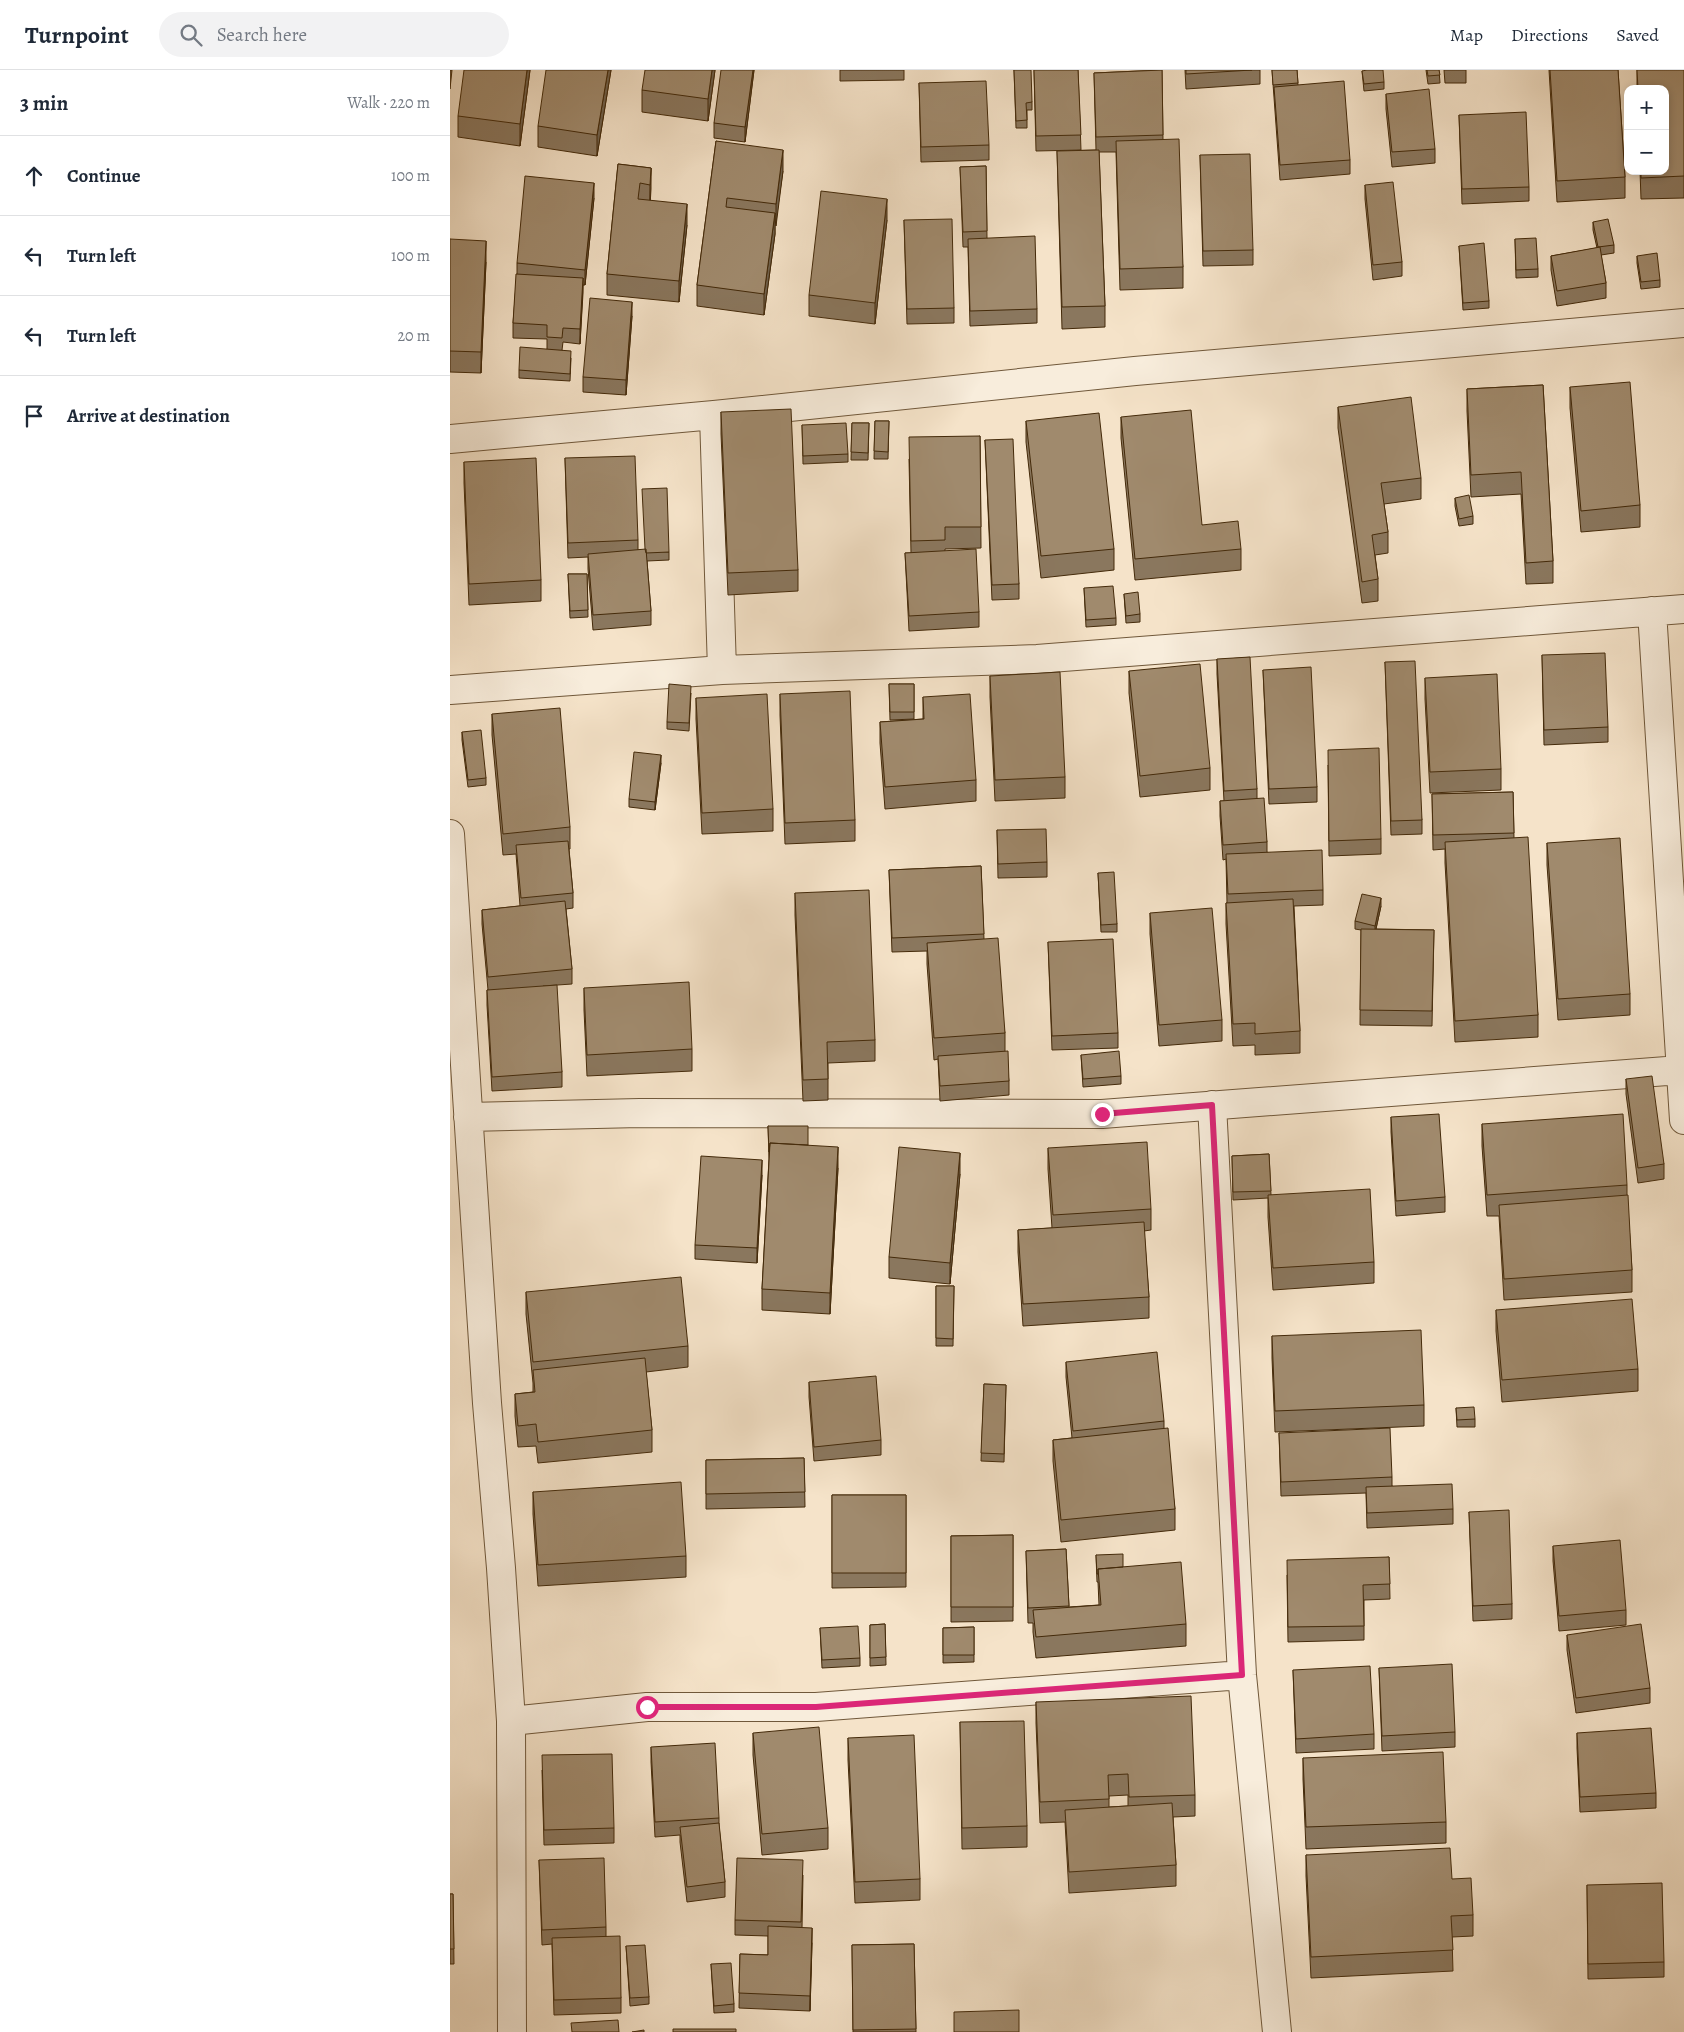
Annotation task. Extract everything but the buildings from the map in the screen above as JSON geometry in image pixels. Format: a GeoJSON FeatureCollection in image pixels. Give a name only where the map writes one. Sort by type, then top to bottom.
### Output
{"type":"FeatureCollection","features":[{"type":"Feature","properties":{"kind":"street"},"geometry":{"type":"LineString","coordinates":[[450,440],[714,416],[1135,370],[1684,323]]}},
{"type":"Feature","properties":{"kind":"street"},"geometry":{"type":"LineString","coordinates":[[714,416],[722,670]]}},
{"type":"Feature","properties":{"kind":"street"},"geometry":{"type":"LineString","coordinates":[[450,690],[722,670],[1037,659],[1684,609]]}},
{"type":"Feature","properties":{"kind":"street"},"geometry":{"type":"LineString","coordinates":[[1652,612],[1684,1120]]}},
{"type":"Feature","properties":{"kind":"street"},"geometry":{"type":"LineString","coordinates":[[450,834],[487,1403],[501,1568],[511,1721],[512,2032]]}},
{"type":"Feature","properties":{"kind":"street"},"geometry":{"type":"LineString","coordinates":[[468,1118],[640,1112],[1102,1114],[1680,1070]]}},
{"type":"Feature","properties":{"kind":"street"},"geometry":{"type":"LineString","coordinates":[[1212,1105],[1242,1675],[1277,2032]]}},
{"type":"Feature","properties":{"kind":"street"},"geometry":{"type":"LineString","coordinates":[[511,1721],[647,1707],[816,1707],[1242,1675]]}},
{"type":"Feature","properties":{"kind":"route"},"geometry":{"type":"LineString","coordinates":[[647,1707],[816,1707],[1242,1675],[1212,1105],[1102,1114]]}}]}
